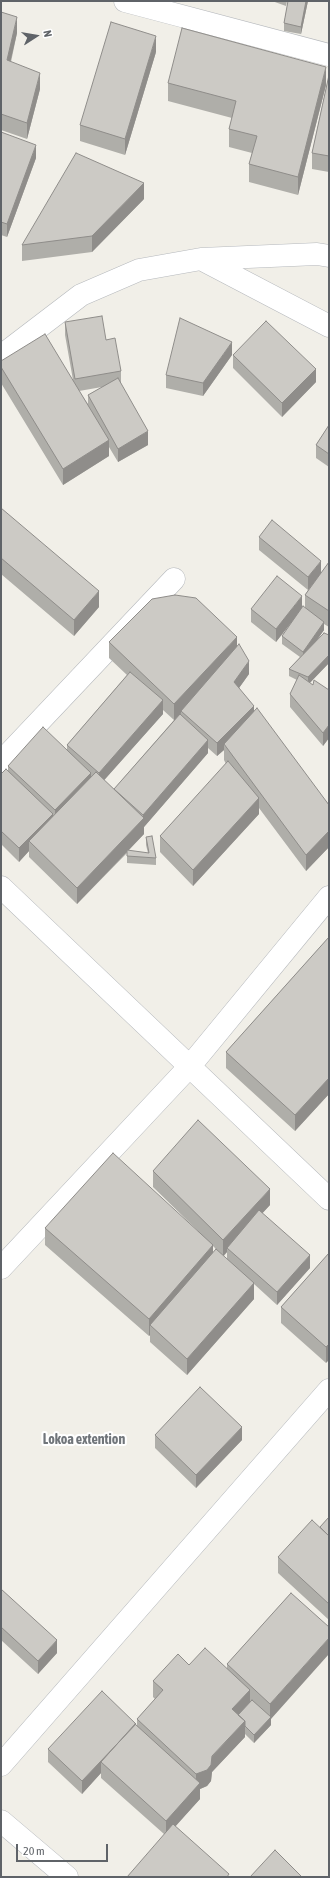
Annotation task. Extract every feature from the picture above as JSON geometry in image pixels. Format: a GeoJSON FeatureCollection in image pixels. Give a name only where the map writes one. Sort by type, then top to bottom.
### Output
{"type":"FeatureCollection","features":[{"type":"Feature","properties":{"kind":"street"},"geometry":{"type":"LineString","coordinates":[[125,1],[170,7],[329,55]]}},
{"type":"Feature","properties":{"kind":"street"},"geometry":{"type":"LineString","coordinates":[[1,356],[81,295],[139,270],[201,259],[317,254],[329,256]]}},
{"type":"Feature","properties":{"kind":"street"},"geometry":{"type":"LineString","coordinates":[[201,259],[329,326]]}},
{"type":"Feature","properties":{"kind":"street"},"geometry":{"type":"LineString","coordinates":[[1,762],[174,579]]}},
{"type":"Feature","properties":{"kind":"street"},"geometry":{"type":"LineString","coordinates":[[1,887],[329,1199]]}},
{"type":"Feature","properties":{"kind":"street"},"geometry":{"type":"LineString","coordinates":[[1,1268],[190,1066],[329,897]]}},
{"type":"Feature","properties":{"kind":"street"},"geometry":{"type":"LineString","coordinates":[[1,1765],[329,1390]]}},
{"type":"Feature","properties":{"kind":"street"},"geometry":{"type":"LineString","coordinates":[[1,1821],[67,1877]]}},
{"type":"Feature","properties":{"kind":"building"},"geometry":{"type":"Polygon","coordinates":[[[288,1],[306,1],[301,27],[284,23],[288,1]]]}},
{"type":"Feature","properties":{"kind":"building"},"geometry":{"type":"Polygon","coordinates":[[[1,12],[17,17],[7,60],[40,73],[27,123],[1,114],[1,12]]]}},
{"type":"Feature","properties":{"kind":"building"},"geometry":{"type":"Polygon","coordinates":[[[111,22],[156,36],[125,139],[80,125],[111,22]]]}},
{"type":"Feature","properties":{"kind":"building"},"geometry":{"type":"Polygon","coordinates":[[[182,28],[326,67],[298,177],[249,164],[257,136],[229,129],[236,101],[168,83],[182,28]]]}},
{"type":"Feature","properties":{"kind":"building"},"geometry":{"type":"Polygon","coordinates":[[[329,75],[329,156],[312,153],[329,75]]]}},
{"type":"Feature","properties":{"kind":"building"},"geometry":{"type":"Polygon","coordinates":[[[1,132],[36,145],[7,224],[1,222],[1,132]]]}},
{"type":"Feature","properties":{"kind":"building"},"geometry":{"type":"Polygon","coordinates":[[[76,153],[144,183],[92,236],[22,245],[76,153]]]}},
{"type":"Feature","properties":{"kind":"building"},"geometry":{"type":"Polygon","coordinates":[[[102,316],[106,340],[115,338],[121,371],[75,379],[65,322],[102,316]]]}},
{"type":"Feature","properties":{"kind":"building"},"geometry":{"type":"Polygon","coordinates":[[[180,318],[232,342],[203,383],[166,375],[180,318]]]}},
{"type":"Feature","properties":{"kind":"building"},"geometry":{"type":"Polygon","coordinates":[[[266,321],[316,369],[282,403],[233,355],[266,321]]]}},
{"type":"Feature","properties":{"kind":"building"},"geometry":{"type":"Polygon","coordinates":[[[45,334],[109,440],[63,469],[1,367],[1,361],[45,334]]]}},
{"type":"Feature","properties":{"kind":"building"},"geometry":{"type":"Polygon","coordinates":[[[118,378],[148,431],[118,449],[88,395],[118,378]]]}},
{"type":"Feature","properties":{"kind":"building"},"geometry":{"type":"Polygon","coordinates":[[[329,425],[329,454],[316,445],[329,425]]]}},
{"type":"Feature","properties":{"kind":"building"},"geometry":{"type":"Polygon","coordinates":[[[1,508],[99,591],[74,620],[1,558],[1,508]]]}},
{"type":"Feature","properties":{"kind":"building"},"geometry":{"type":"Polygon","coordinates":[[[272,520],[321,561],[308,577],[259,537],[272,520]]]}},
{"type":"Feature","properties":{"kind":"building"},"geometry":{"type":"Polygon","coordinates":[[[329,562],[329,611],[305,595],[329,562]]]}},
{"type":"Feature","properties":{"kind":"building"},"geometry":{"type":"Polygon","coordinates":[[[277,576],[302,596],[276,629],[251,609],[277,576]]]}},
{"type":"Feature","properties":{"kind":"building"},"geometry":{"type":"Polygon","coordinates":[[[175,595],[196,598],[237,637],[174,704],[109,642],[152,599],[175,595]]]}},
{"type":"Feature","properties":{"kind":"building"},"geometry":{"type":"Polygon","coordinates":[[[303,606],[324,622],[303,652],[282,636],[303,606]]]}},
{"type":"Feature","properties":{"kind":"building"},"geometry":{"type":"Polygon","coordinates":[[[324,633],[329,635],[329,655],[308,677],[289,669],[324,633]]]}},
{"type":"Feature","properties":{"kind":"building"},"geometry":{"type":"Polygon","coordinates":[[[239,644],[249,661],[234,682],[254,706],[217,743],[181,711],[239,644]]]}},
{"type":"Feature","properties":{"kind":"building"},"geometry":{"type":"Polygon","coordinates":[[[130,672],[163,700],[99,773],[67,745],[130,672]]]}},
{"type":"Feature","properties":{"kind":"building"},"geometry":{"type":"Polygon","coordinates":[[[299,675],[313,685],[314,680],[329,690],[329,725],[323,733],[290,694],[299,675]]]}},
{"type":"Feature","properties":{"kind":"building"},"geometry":{"type":"Polygon","coordinates":[[[257,708],[329,805],[329,831],[306,855],[224,744],[257,708]]]}},
{"type":"Feature","properties":{"kind":"building"},"geometry":{"type":"Polygon","coordinates":[[[180,714],[208,740],[143,815],[114,789],[180,714]]]}},
{"type":"Feature","properties":{"kind":"building"},"geometry":{"type":"Polygon","coordinates":[[[43,727],[91,773],[55,810],[8,766],[43,727]]]}},
{"type":"Feature","properties":{"kind":"building"},"geometry":{"type":"Polygon","coordinates":[[[228,761],[259,798],[193,870],[160,836],[228,761]]]}},
{"type":"Feature","properties":{"kind":"building"},"geometry":{"type":"Polygon","coordinates":[[[6,769],[53,814],[19,848],[1,831],[1,774],[6,769]]]}},
{"type":"Feature","properties":{"kind":"building"},"geometry":{"type":"Polygon","coordinates":[[[96,772],[144,818],[77,888],[29,841],[96,772]]]}},
{"type":"Feature","properties":{"kind":"building"},"geometry":{"type":"Polygon","coordinates":[[[152,836],[156,858],[127,856],[127,850],[149,853],[146,837],[152,836]]]}},
{"type":"Feature","properties":{"kind":"building"},"geometry":{"type":"Polygon","coordinates":[[[329,937],[329,1078],[295,1115],[226,1052],[329,937]]]}},
{"type":"Feature","properties":{"kind":"building"},"geometry":{"type":"Polygon","coordinates":[[[198,1120],[270,1189],[223,1240],[153,1171],[198,1120]]]}},
{"type":"Feature","properties":{"kind":"building"},"geometry":{"type":"Polygon","coordinates":[[[113,1153],[213,1245],[149,1319],[45,1228],[113,1153]]]}},
{"type":"Feature","properties":{"kind":"building"},"geometry":{"type":"Polygon","coordinates":[[[259,1210],[310,1255],[277,1292],[227,1248],[259,1210]]]}},
{"type":"Feature","properties":{"kind":"building"},"geometry":{"type":"Polygon","coordinates":[[[216,1249],[254,1283],[187,1359],[150,1325],[216,1249]]]}},
{"type":"Feature","properties":{"kind":"building"},"geometry":{"type":"Polygon","coordinates":[[[329,1253],[329,1344],[326,1347],[281,1307],[329,1253]]]}},
{"type":"Feature","properties":{"kind":"building"},"geometry":{"type":"Polygon","coordinates":[[[200,1387],[242,1427],[196,1475],[155,1435],[200,1387]]]}},
{"type":"Feature","properties":{"kind":"building"},"geometry":{"type":"Polygon","coordinates":[[[329,1517],[329,1536],[320,1527],[329,1517]]]}},
{"type":"Feature","properties":{"kind":"building"},"geometry":{"type":"Polygon","coordinates":[[[312,1520],[329,1536],[329,1604],[278,1557],[312,1520]]]}},
{"type":"Feature","properties":{"kind":"building"},"geometry":{"type":"Polygon","coordinates":[[[1,1589],[57,1640],[38,1661],[1,1627],[1,1589]]]}},
{"type":"Feature","properties":{"kind":"building"},"geometry":{"type":"Polygon","coordinates":[[[291,1593],[329,1627],[329,1638],[270,1704],[227,1664],[291,1593]]]}},
{"type":"Feature","properties":{"kind":"building"},"geometry":{"type":"Polygon","coordinates":[[[205,1648],[250,1690],[232,1709],[245,1721],[212,1756],[211,1765],[207,1770],[196,1774],[137,1719],[163,1690],[153,1681],[178,1654],[189,1665],[205,1648]]]}},
{"type":"Feature","properties":{"kind":"building"},"geometry":{"type":"Polygon","coordinates":[[[102,1691],[136,1724],[82,1781],[48,1749],[102,1691]]]}},
{"type":"Feature","properties":{"kind":"building"},"geometry":{"type":"Polygon","coordinates":[[[252,1700],[271,1717],[254,1735],[245,1726],[245,1721],[238,1715],[252,1700]]]}},
{"type":"Feature","properties":{"kind":"building"},"geometry":{"type":"Polygon","coordinates":[[[135,1724],[200,1783],[166,1821],[101,1762],[135,1724]]]}},
{"type":"Feature","properties":{"kind":"building"},"geometry":{"type":"Polygon","coordinates":[[[173,1824],[229,1874],[227,1877],[127,1877],[173,1824]]]}},
{"type":"Feature","properties":{"kind":"building"},"geometry":{"type":"Polygon","coordinates":[[[275,1850],[302,1877],[250,1877],[275,1850]]]}},
{"type":"Feature","properties":{"kind":"district","name":"Lokoa extention"},"geometry":{"type":"Point","coordinates":[84,1440]}}]}
